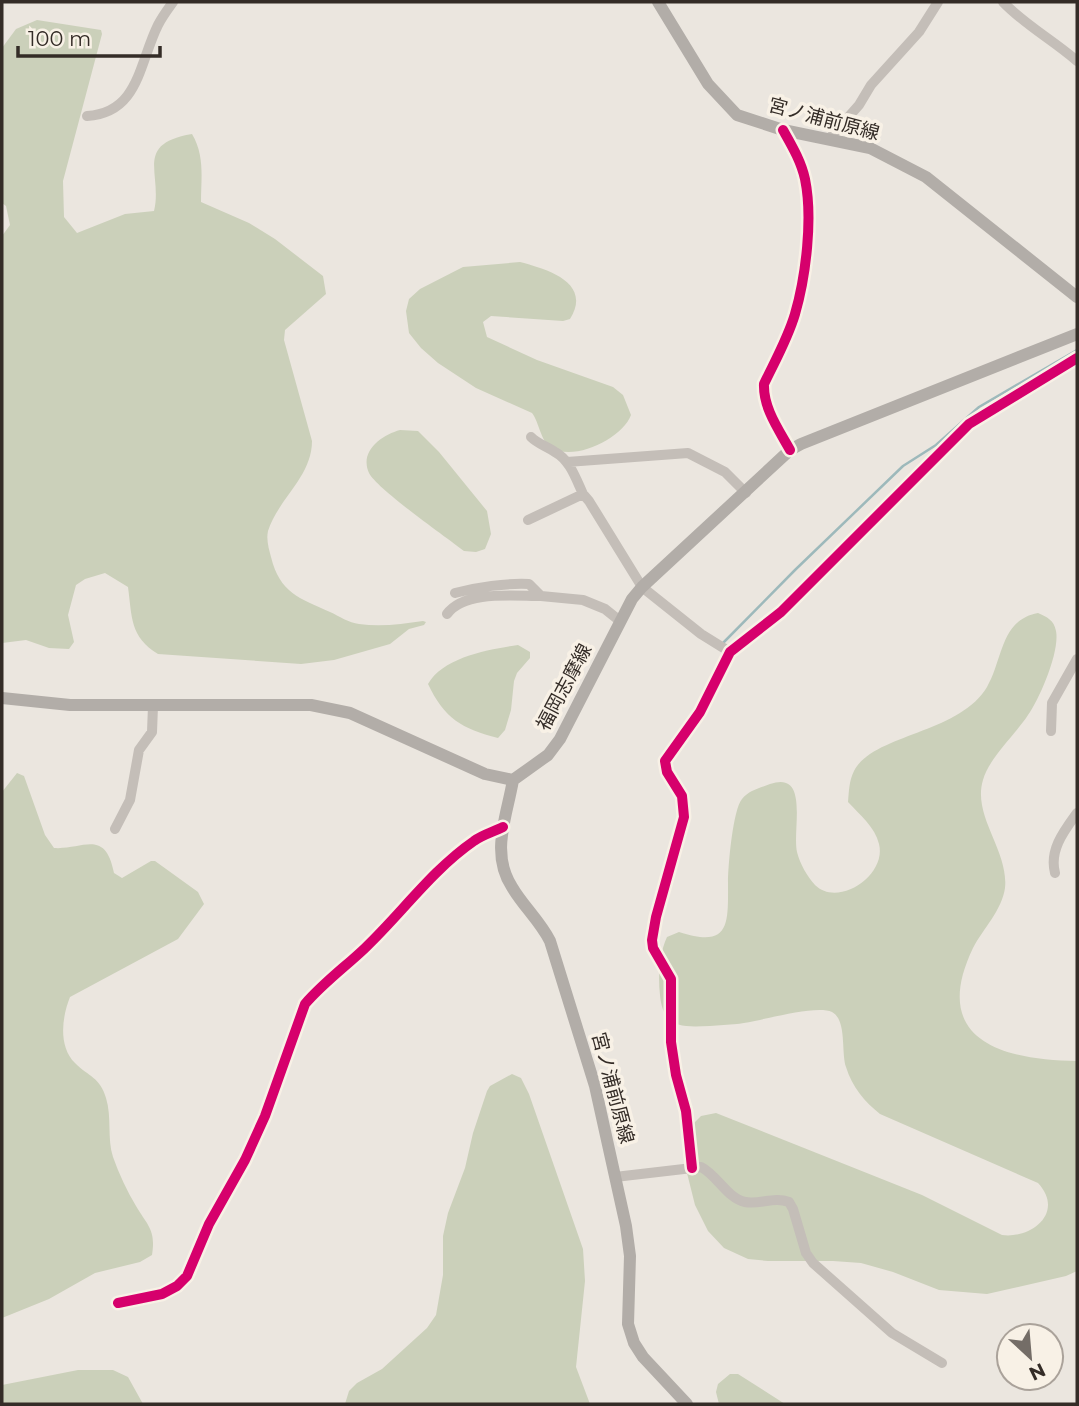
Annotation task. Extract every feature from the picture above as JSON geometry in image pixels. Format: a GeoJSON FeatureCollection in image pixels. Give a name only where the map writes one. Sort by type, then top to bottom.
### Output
{"type":"FeatureCollection","features":[{"type":"Feature","properties":{"kind":"main road","name":"宮ノ浦前原線"},"geometry":{"type":"LineString","coordinates":[[658,2],[708,84],[737,115],[783,130],[870,148],[926,177],[1077,297]]}},
{"type":"Feature","properties":{"kind":"main road","name":"福岡志摩線"},"geometry":{"type":"LineString","coordinates":[[513,780],[548,755],[560,739],[620,621],[642,587],[790,450],[1077,334]]}},
{"type":"Feature","properties":{"kind":"main road"},"geometry":{"type":"LineString","coordinates":[[2,698],[71,705],[311,705],[350,713],[485,774],[513,780]]}},
{"type":"Feature","properties":{"kind":"main road","name":"宮ノ浦前原線"},"geometry":{"type":"LineString","coordinates":[[513,780],[500,847],[503,868],[511,886],[550,941],[595,1086],[630,1256],[628,1324],[634,1343],[680,1402]]}},
{"type":"Feature","properties":{"kind":"street"},"geometry":{"type":"LineString","coordinates":[[87,116],[109,113],[121,105],[135,85],[159,23],[173,2]]}},
{"type":"Feature","properties":{"kind":"street"},"geometry":{"type":"LineString","coordinates":[[829,139],[859,105],[871,85],[919,32],[939,2]]}},
{"type":"Feature","properties":{"kind":"street"},"geometry":{"type":"LineString","coordinates":[[1003,2],[1036,31],[1055,42],[1077,61]]}},
{"type":"Feature","properties":{"kind":"street"},"geometry":{"type":"LineString","coordinates":[[783,130],[795,151],[805,180],[808,227],[801,284],[794,314],[764,384],[764,392],[771,415],[790,450]]}},
{"type":"Feature","properties":{"kind":"street"},"geometry":{"type":"LineString","coordinates":[[692,1168],[686,1111],[676,1075],[671,1042],[671,979],[653,948],[652,940],[684,817],[682,796],[667,772],[665,761],[700,712],[730,652],[780,612],[969,424],[1077,358]]}},
{"type":"Feature","properties":{"kind":"street"},"geometry":{"type":"LineString","coordinates":[[531,437],[567,462],[583,494],[642,587],[701,634],[730,652]]}},
{"type":"Feature","properties":{"kind":"street"},"geometry":{"type":"LineString","coordinates":[[567,462],[688,453],[725,472],[746,492]]}},
{"type":"Feature","properties":{"kind":"street"},"geometry":{"type":"LineString","coordinates":[[528,520],[583,494]]}},
{"type":"Feature","properties":{"kind":"street"},"geometry":{"type":"LineString","coordinates":[[455,593],[481,586],[492,588],[529,584],[541,596]]}},
{"type":"Feature","properties":{"kind":"street"},"geometry":{"type":"LineString","coordinates":[[447,614],[460,601],[541,596],[583,600],[605,609],[620,621]]}},
{"type":"Feature","properties":{"kind":"street"},"geometry":{"type":"LineString","coordinates":[[1051,732],[1052,703],[1077,659]]}},
{"type":"Feature","properties":{"kind":"street"},"geometry":{"type":"LineString","coordinates":[[116,829],[130,800],[139,750],[152,732],[153,706]]}},
{"type":"Feature","properties":{"kind":"street"},"geometry":{"type":"LineString","coordinates":[[1055,873],[1055,850],[1077,813]]}},
{"type":"Feature","properties":{"kind":"street"},"geometry":{"type":"LineString","coordinates":[[118,1303],[162,1294],[177,1286],[187,1276],[209,1224],[245,1160],[265,1116],[305,1004],[463,850],[476,839],[503,827]]}},
{"type":"Feature","properties":{"kind":"street"},"geometry":{"type":"LineString","coordinates":[[615,1177],[701,1167],[711,1172],[732,1194],[746,1202],[775,1199],[789,1202],[806,1253],[813,1263],[892,1333],[942,1363]]}},
{"type":"Feature","properties":{"kind":"green space"},"geometry":{"type":"Polygon","coordinates":[[[37,20],[101,30],[102,34],[63,181],[64,217],[77,233],[125,214],[154,211],[156,153],[162,145],[192,134],[201,159],[201,202],[249,223],[275,239],[323,276],[326,294],[285,330],[284,340],[312,441],[307,466],[279,508],[268,531],[271,557],[280,579],[292,593],[348,621],[375,625],[423,621],[426,622],[424,625],[409,629],[390,644],[334,660],[301,664],[158,654],[142,641],[137,633],[128,587],[105,573],[85,579],[76,585],[68,615],[74,642],[69,649],[49,648],[26,640],[2,643],[2,236],[10,225],[6,206],[2,203],[2,48],[16,29],[37,20]]]}},
{"type":"Feature","properties":{"kind":"green space"},"geometry":{"type":"Polygon","coordinates":[[[520,262],[563,279],[576,295],[576,306],[570,319],[563,321],[491,316],[483,322],[487,337],[537,360],[613,387],[623,395],[631,415],[618,432],[596,446],[571,452],[550,447],[532,413],[476,388],[438,363],[409,333],[406,311],[409,299],[420,289],[463,267],[520,262]]]}},
{"type":"Feature","properties":{"kind":"green space"},"geometry":{"type":"Polygon","coordinates":[[[400,430],[418,431],[439,452],[487,511],[491,534],[485,549],[476,552],[464,551],[398,501],[369,473],[367,458],[374,445],[400,430]]]}},
{"type":"Feature","properties":{"kind":"green space"},"geometry":{"type":"Polygon","coordinates":[[[1038,613],[1054,624],[1055,650],[1048,674],[1033,707],[996,755],[983,780],[982,807],[1002,861],[1005,888],[996,912],[973,948],[962,979],[960,1004],[967,1024],[980,1039],[1000,1049],[1023,1056],[1077,1061],[1077,1271],[1066,1276],[987,1294],[939,1290],[861,1263],[748,1259],[724,1248],[708,1231],[695,1205],[687,1173],[685,1147],[689,1128],[701,1116],[716,1113],[922,1195],[1002,1235],[1024,1233],[1034,1228],[1046,1213],[1048,1204],[1038,1183],[880,1114],[869,1104],[855,1087],[849,1074],[842,1029],[837,1016],[832,1012],[813,1010],[737,1024],[683,1026],[670,1020],[665,1014],[659,981],[661,958],[667,937],[679,932],[709,937],[723,929],[728,910],[729,864],[734,825],[739,805],[745,796],[770,784],[782,782],[790,786],[797,804],[797,852],[809,878],[825,891],[836,893],[859,885],[876,867],[879,844],[866,821],[848,802],[854,771],[864,759],[879,749],[957,715],[974,703],[987,687],[1009,632],[1026,617],[1038,613]]]}},
{"type":"Feature","properties":{"kind":"green space"},"geometry":{"type":"Polygon","coordinates":[[[518,645],[530,652],[530,658],[517,673],[511,710],[505,730],[498,738],[474,731],[448,714],[428,684],[435,675],[444,667],[468,656],[518,645]]]}},
{"type":"Feature","properties":{"kind":"green space"},"geometry":{"type":"Polygon","coordinates":[[[17,773],[24,776],[45,835],[54,848],[91,844],[99,846],[110,859],[114,873],[122,878],[155,861],[198,892],[204,904],[178,939],[70,997],[65,1013],[63,1031],[66,1048],[75,1063],[97,1081],[104,1091],[113,1157],[129,1194],[150,1229],[153,1240],[152,1255],[140,1262],[95,1273],[49,1299],[2,1318],[2,792],[17,773]]]}},
{"type":"Feature","properties":{"kind":"green space"},"geometry":{"type":"Polygon","coordinates":[[[512,1074],[521,1078],[529,1094],[583,1249],[585,1281],[576,1367],[590,1404],[345,1404],[349,1391],[357,1383],[382,1369],[427,1328],[436,1315],[443,1275],[443,1236],[448,1213],[465,1168],[473,1133],[490,1086],[512,1074]]]}},
{"type":"Feature","properties":{"kind":"green space"},"geometry":{"type":"Polygon","coordinates":[[[78,1370],[113,1370],[128,1377],[143,1404],[2,1404],[2,1385],[78,1370]]]}},
{"type":"Feature","properties":{"kind":"green space"},"geometry":{"type":"Polygon","coordinates":[[[730,1374],[738,1374],[785,1404],[719,1404],[716,1392],[718,1384],[730,1374]]]}},
{"type":"Feature","properties":{"kind":"waterway"},"geometry":{"type":"LineString","coordinates":[[723,643],[903,466],[936,445],[979,407],[1077,350]]}},
{"type":"Feature","properties":{"kind":"cycle path"},"geometry":{"type":"LineString","coordinates":[[783,130],[799,160],[805,179],[807,247],[795,314],[764,384],[764,393],[769,410],[790,450]]}},
{"type":"Feature","properties":{"kind":"cycle path"},"geometry":{"type":"LineString","coordinates":[[692,1168],[686,1111],[676,1075],[671,1042],[671,979],[653,948],[652,940],[684,817],[682,796],[667,772],[665,761],[700,712],[730,652],[781,612],[969,424],[1077,358]]}},
{"type":"Feature","properties":{"kind":"cycle path"},"geometry":{"type":"LineString","coordinates":[[118,1303],[162,1294],[177,1286],[187,1276],[209,1224],[245,1160],[265,1116],[305,1004],[378,935],[444,865],[477,839],[503,827]]}}]}
